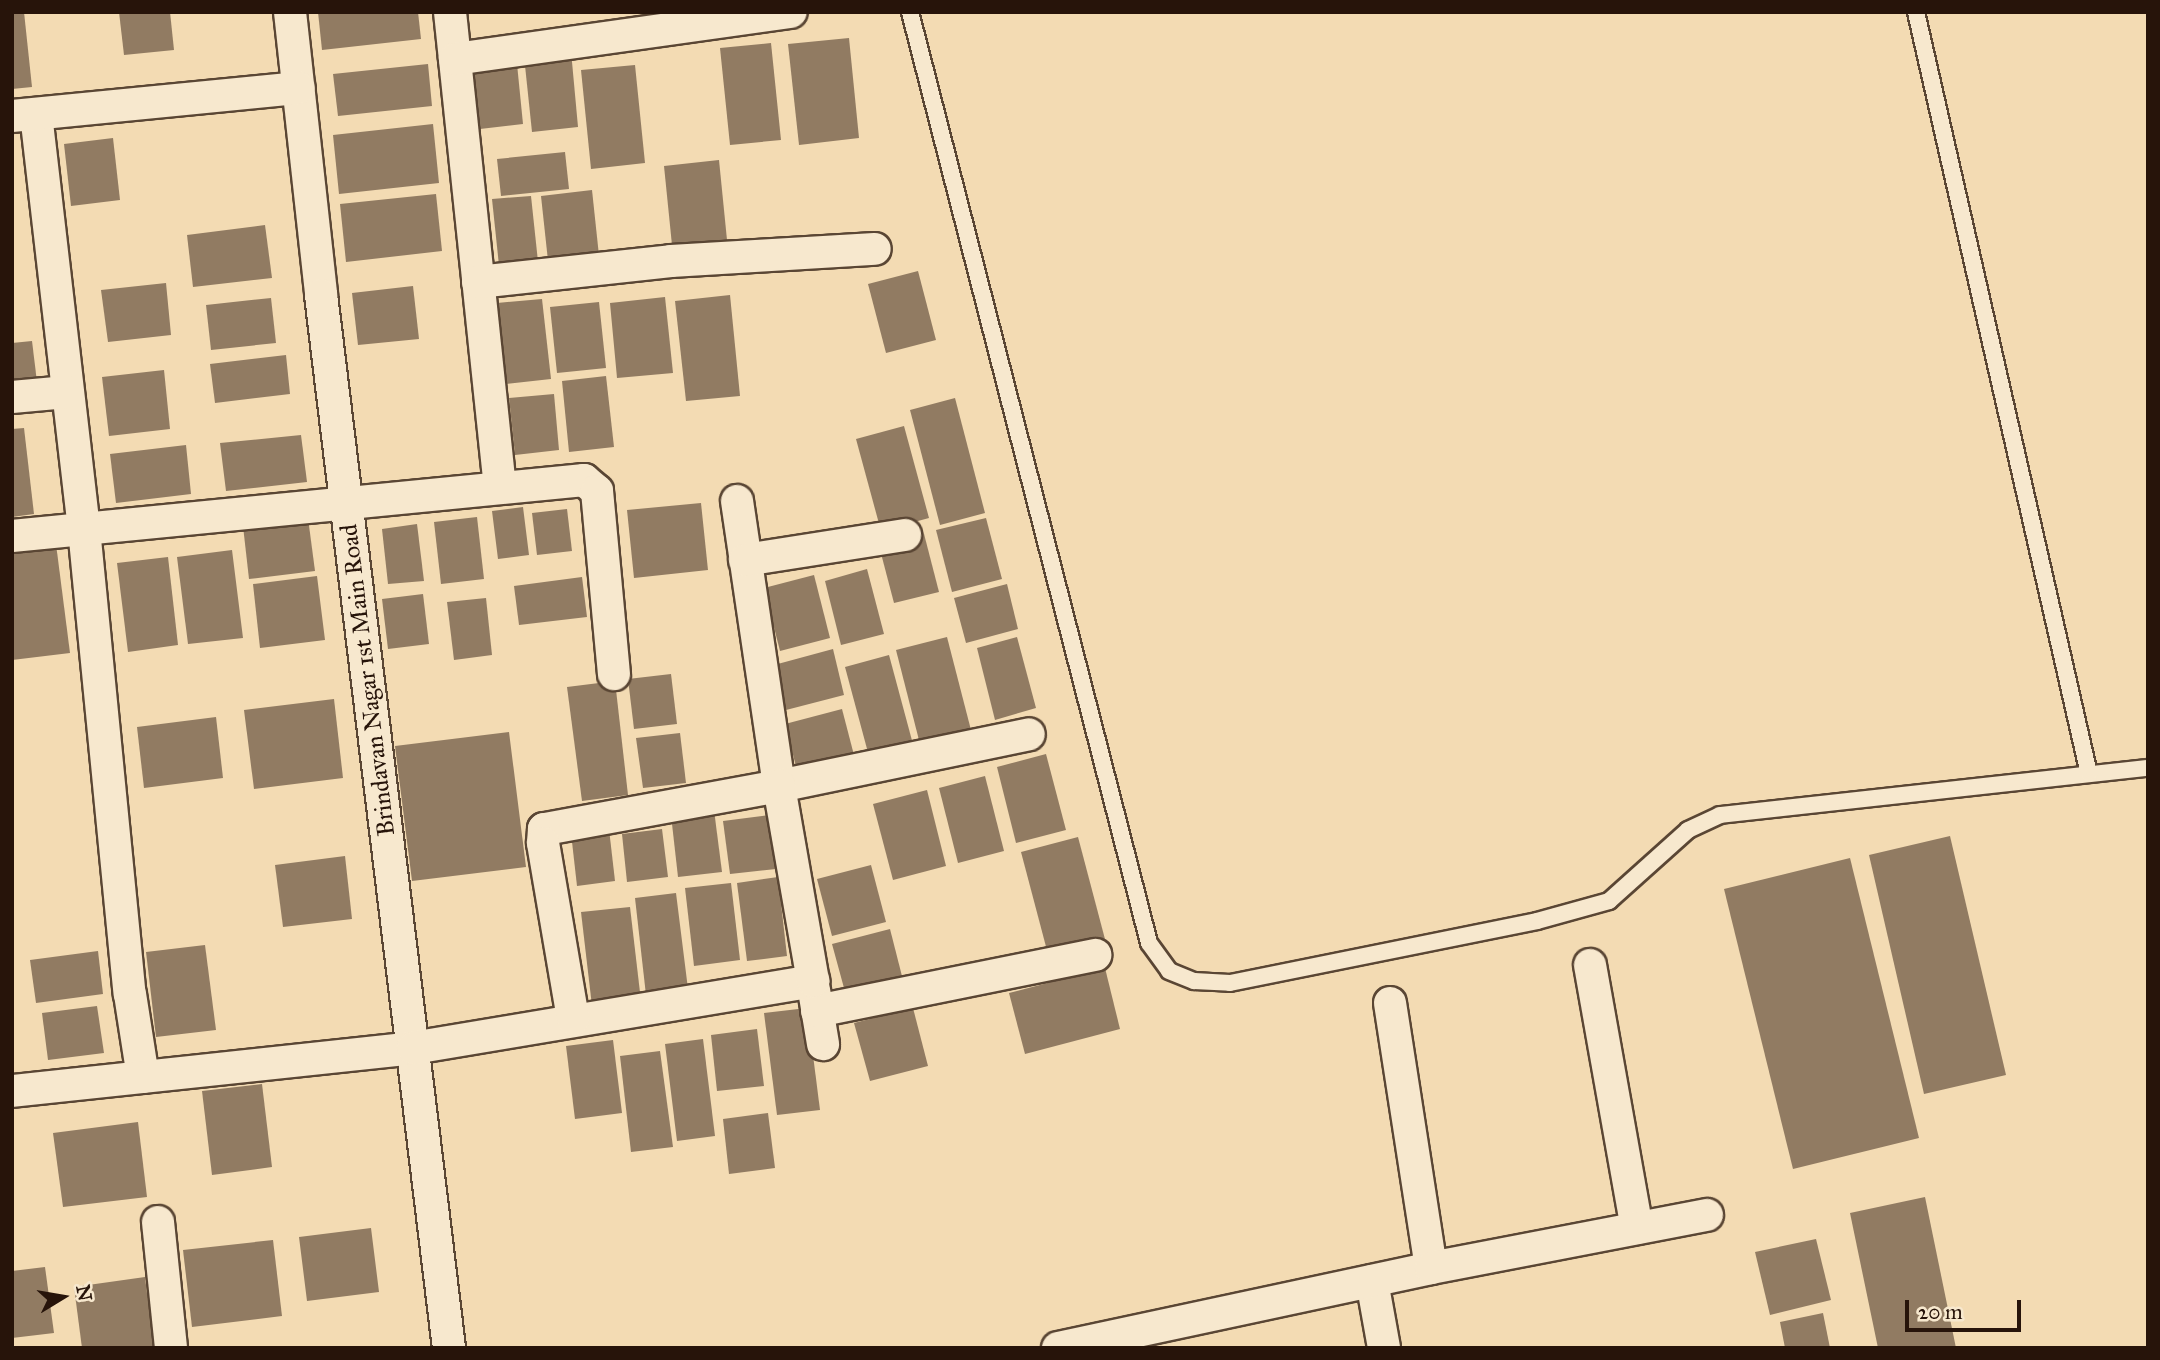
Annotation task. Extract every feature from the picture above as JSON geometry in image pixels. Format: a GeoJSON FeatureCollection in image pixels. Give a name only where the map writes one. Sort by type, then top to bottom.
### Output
{"type":"FeatureCollection","features":[{"type":"Feature","properties":{"kind":"street","name":"Brindavan Nagar 1st Main Road"},"geometry":{"type":"LineString","coordinates":[[290,12],[346,502],[449,1348]]}},
{"type":"Feature","properties":{"kind":"street"},"geometry":{"type":"LineString","coordinates":[[450,12],[500,486]]}},
{"type":"Feature","properties":{"kind":"street"},"geometry":{"type":"LineString","coordinates":[[455,59],[791,12]]}},
{"type":"Feature","properties":{"kind":"street"},"geometry":{"type":"LineString","coordinates":[[142,1077],[130,994],[84,529],[67,392],[24,115],[299,88]]}},
{"type":"Feature","properties":{"kind":"street"},"geometry":{"type":"LineString","coordinates":[[478,282],[671,261],[875,249]]}},
{"type":"Feature","properties":{"kind":"street"},"geometry":{"type":"LineString","coordinates":[[12,397],[67,392]]}},
{"type":"Feature","properties":{"kind":"street"},"geometry":{"type":"LineString","coordinates":[[12,536],[500,486],[584,480],[597,491],[614,674]]}},
{"type":"Feature","properties":{"kind":"street"},"geometry":{"type":"LineString","coordinates":[[737,500],[779,786],[823,1044]]}},
{"type":"Feature","properties":{"kind":"street"},"geometry":{"type":"LineString","coordinates":[[745,560],[905,535]]}},
{"type":"Feature","properties":{"kind":"street"},"geometry":{"type":"LineString","coordinates":[[572,1019],[543,843],[544,829],[779,786],[1029,734]]}},
{"type":"Feature","properties":{"kind":"street"},"geometry":{"type":"LineString","coordinates":[[12,1091],[413,1048],[572,1019],[815,996],[1096,955]]}},
{"type":"Feature","properties":{"kind":"street"},"geometry":{"type":"LineString","coordinates":[[1590,965],[1637,1228]]}},
{"type":"Feature","properties":{"kind":"street"},"geometry":{"type":"LineString","coordinates":[[1390,1003],[1431,1268]]}},
{"type":"Feature","properties":{"kind":"street"},"geometry":{"type":"LineString","coordinates":[[1058,1348],[1154,1339],[1372,1281],[1707,1215]]}},
{"type":"Feature","properties":{"kind":"street"},"geometry":{"type":"LineString","coordinates":[[158,1222],[171,1348]]}},
{"type":"Feature","properties":{"kind":"street"},"geometry":{"type":"LineString","coordinates":[[1372,1281],[1384,1348]]}},
{"type":"Feature","properties":{"kind":"lane"},"geometry":{"type":"LineString","coordinates":[[910,12],[1149,943],[1169,971],[1194,981],[1230,983],[1536,921],[1609,901],[1688,830],[1720,815],[2148,768]]}},
{"type":"Feature","properties":{"kind":"lane"},"geometry":{"type":"LineString","coordinates":[[1916,12],[2089,774]]}},
{"type":"Feature","properties":{"kind":"building"},"geometry":{"type":"Polygon","coordinates":[[[12,12],[24,12],[32,87],[12,89],[12,12]]]}},
{"type":"Feature","properties":{"kind":"building"},"geometry":{"type":"Polygon","coordinates":[[[119,12],[170,12],[174,50],[124,55],[119,12]]]}},
{"type":"Feature","properties":{"kind":"building"},"geometry":{"type":"Polygon","coordinates":[[[318,12],[418,12],[421,39],[322,50],[318,12]]]}},
{"type":"Feature","properties":{"kind":"building"},"geometry":{"type":"Polygon","coordinates":[[[849,38],[859,138],[799,145],[788,44],[849,38]]]}},
{"type":"Feature","properties":{"kind":"building"},"geometry":{"type":"Polygon","coordinates":[[[771,43],[781,140],[730,145],[720,48],[771,43]]]}},
{"type":"Feature","properties":{"kind":"building"},"geometry":{"type":"Polygon","coordinates":[[[571,51],[578,127],[532,132],[524,56],[571,51]]]}},
{"type":"Feature","properties":{"kind":"building"},"geometry":{"type":"Polygon","coordinates":[[[516,54],[523,124],[480,129],[472,59],[516,54]]]}},
{"type":"Feature","properties":{"kind":"building"},"geometry":{"type":"Polygon","coordinates":[[[428,64],[432,106],[338,116],[333,74],[428,64]]]}},
{"type":"Feature","properties":{"kind":"building"},"geometry":{"type":"Polygon","coordinates":[[[635,65],[645,163],[591,169],[581,70],[635,65]]]}},
{"type":"Feature","properties":{"kind":"building"},"geometry":{"type":"Polygon","coordinates":[[[433,124],[439,183],[339,194],[333,135],[433,124]]]}},
{"type":"Feature","properties":{"kind":"building"},"geometry":{"type":"Polygon","coordinates":[[[113,138],[120,200],[71,206],[64,144],[113,138]]]}},
{"type":"Feature","properties":{"kind":"building"},"geometry":{"type":"Polygon","coordinates":[[[565,152],[569,189],[501,196],[497,159],[565,152]]]}},
{"type":"Feature","properties":{"kind":"building"},"geometry":{"type":"Polygon","coordinates":[[[719,160],[728,250],[673,255],[664,166],[719,160]]]}},
{"type":"Feature","properties":{"kind":"building"},"geometry":{"type":"Polygon","coordinates":[[[592,190],[600,265],[549,270],[541,196],[592,190]]]}},
{"type":"Feature","properties":{"kind":"building"},"geometry":{"type":"Polygon","coordinates":[[[436,194],[442,251],[346,262],[340,204],[436,194]]]}},
{"type":"Feature","properties":{"kind":"building"},"geometry":{"type":"Polygon","coordinates":[[[531,196],[539,271],[500,275],[492,199],[531,196]]]}},
{"type":"Feature","properties":{"kind":"building"},"geometry":{"type":"Polygon","coordinates":[[[265,225],[272,278],[193,287],[187,235],[265,225]]]}},
{"type":"Feature","properties":{"kind":"building"},"geometry":{"type":"Polygon","coordinates":[[[918,271],[936,340],[886,353],[868,284],[918,271]]]}},
{"type":"Feature","properties":{"kind":"building"},"geometry":{"type":"Polygon","coordinates":[[[166,283],[171,335],[108,342],[101,290],[166,283]]]}},
{"type":"Feature","properties":{"kind":"building"},"geometry":{"type":"Polygon","coordinates":[[[413,286],[419,339],[358,345],[352,293],[413,286]]]}},
{"type":"Feature","properties":{"kind":"building"},"geometry":{"type":"Polygon","coordinates":[[[730,295],[740,396],[686,401],[675,301],[730,295]]]}},
{"type":"Feature","properties":{"kind":"building"},"geometry":{"type":"Polygon","coordinates":[[[665,297],[673,373],[617,378],[610,303],[665,297]]]}},
{"type":"Feature","properties":{"kind":"building"},"geometry":{"type":"Polygon","coordinates":[[[271,298],[276,343],[211,350],[206,305],[271,298]]]}},
{"type":"Feature","properties":{"kind":"building"},"geometry":{"type":"Polygon","coordinates":[[[542,299],[551,379],[506,384],[497,303],[542,299]]]}},
{"type":"Feature","properties":{"kind":"building"},"geometry":{"type":"Polygon","coordinates":[[[599,302],[606,368],[557,373],[550,307],[599,302]]]}},
{"type":"Feature","properties":{"kind":"building"},"geometry":{"type":"Polygon","coordinates":[[[32,341],[37,382],[12,385],[12,343],[32,341]]]}},
{"type":"Feature","properties":{"kind":"building"},"geometry":{"type":"Polygon","coordinates":[[[286,355],[290,394],[215,403],[210,364],[286,355]]]}},
{"type":"Feature","properties":{"kind":"building"},"geometry":{"type":"Polygon","coordinates":[[[164,370],[170,429],[109,436],[102,377],[164,370]]]}},
{"type":"Feature","properties":{"kind":"building"},"geometry":{"type":"Polygon","coordinates":[[[606,376],[614,447],[569,452],[562,381],[606,376]]]}},
{"type":"Feature","properties":{"kind":"building"},"geometry":{"type":"Polygon","coordinates":[[[554,394],[559,450],[515,455],[509,398],[554,394]]]}},
{"type":"Feature","properties":{"kind":"building"},"geometry":{"type":"Polygon","coordinates":[[[955,398],[985,513],[940,525],[910,410],[955,398]]]}},
{"type":"Feature","properties":{"kind":"building"},"geometry":{"type":"Polygon","coordinates":[[[904,426],[929,518],[881,531],[856,439],[904,426]]]}},
{"type":"Feature","properties":{"kind":"building"},"geometry":{"type":"Polygon","coordinates":[[[24,428],[34,514],[12,517],[12,429],[24,428]]]}},
{"type":"Feature","properties":{"kind":"building"},"geometry":{"type":"Polygon","coordinates":[[[301,435],[307,482],[226,491],[220,443],[301,435]]]}},
{"type":"Feature","properties":{"kind":"building"},"geometry":{"type":"Polygon","coordinates":[[[186,445],[191,494],[116,503],[110,454],[186,445]]]}},
{"type":"Feature","properties":{"kind":"building"},"geometry":{"type":"Polygon","coordinates":[[[701,503],[708,570],[634,578],[627,510],[701,503]]]}},
{"type":"Feature","properties":{"kind":"building"},"geometry":{"type":"Polygon","coordinates":[[[523,507],[529,555],[498,559],[492,511],[523,507]]]}},
{"type":"Feature","properties":{"kind":"building"},"geometry":{"type":"Polygon","coordinates":[[[567,509],[572,551],[537,555],[532,513],[567,509]]]}},
{"type":"Feature","properties":{"kind":"building"},"geometry":{"type":"Polygon","coordinates":[[[477,517],[484,579],[441,584],[434,522],[477,517]]]}},
{"type":"Feature","properties":{"kind":"building"},"geometry":{"type":"Polygon","coordinates":[[[308,518],[315,571],[249,579],[243,526],[308,518]]]}},
{"type":"Feature","properties":{"kind":"building"},"geometry":{"type":"Polygon","coordinates":[[[986,518],[1002,579],[952,592],[936,530],[986,518]]]}},
{"type":"Feature","properties":{"kind":"building"},"geometry":{"type":"Polygon","coordinates":[[[417,524],[424,581],[388,584],[382,529],[417,524]]]}},
{"type":"Feature","properties":{"kind":"building"},"geometry":{"type":"Polygon","coordinates":[[[923,530],[939,592],[894,603],[878,542],[923,530]]]}},
{"type":"Feature","properties":{"kind":"building"},"geometry":{"type":"Polygon","coordinates":[[[56,544],[70,653],[12,660],[12,549],[56,544]]]}},
{"type":"Feature","properties":{"kind":"building"},"geometry":{"type":"Polygon","coordinates":[[[232,550],[243,638],[188,644],[177,557],[232,550]]]}},
{"type":"Feature","properties":{"kind":"building"},"geometry":{"type":"Polygon","coordinates":[[[168,557],[178,645],[128,652],[117,563],[168,557]]]}},
{"type":"Feature","properties":{"kind":"building"},"geometry":{"type":"Polygon","coordinates":[[[867,569],[884,634],[841,645],[825,581],[867,569]]]}},
{"type":"Feature","properties":{"kind":"building"},"geometry":{"type":"Polygon","coordinates":[[[814,575],[830,638],[780,651],[764,588],[814,575]]]}},
{"type":"Feature","properties":{"kind":"building"},"geometry":{"type":"Polygon","coordinates":[[[317,576],[325,640],[260,648],[253,584],[317,576]]]}},
{"type":"Feature","properties":{"kind":"building"},"geometry":{"type":"Polygon","coordinates":[[[582,577],[587,617],[519,625],[514,586],[582,577]]]}},
{"type":"Feature","properties":{"kind":"building"},"geometry":{"type":"Polygon","coordinates":[[[1007,584],[1018,629],[966,643],[954,598],[1007,584]]]}},
{"type":"Feature","properties":{"kind":"building"},"geometry":{"type":"Polygon","coordinates":[[[423,594],[429,644],[388,649],[382,599],[423,594]]]}},
{"type":"Feature","properties":{"kind":"building"},"geometry":{"type":"Polygon","coordinates":[[[486,598],[492,655],[454,660],[447,602],[486,598]]]}},
{"type":"Feature","properties":{"kind":"building"},"geometry":{"type":"Polygon","coordinates":[[[947,637],[972,734],[921,748],[896,650],[947,637]]]}},
{"type":"Feature","properties":{"kind":"building"},"geometry":{"type":"Polygon","coordinates":[[[1017,637],[1036,708],[995,720],[977,648],[1017,637]]]}},
{"type":"Feature","properties":{"kind":"building"},"geometry":{"type":"Polygon","coordinates":[[[833,649],[844,695],[786,710],[774,665],[833,649]]]}},
{"type":"Feature","properties":{"kind":"building"},"geometry":{"type":"Polygon","coordinates":[[[889,655],[914,748],[870,760],[845,667],[889,655]]]}},
{"type":"Feature","properties":{"kind":"building"},"geometry":{"type":"Polygon","coordinates":[[[671,674],[677,724],[634,729],[628,679],[671,674]]]}},
{"type":"Feature","properties":{"kind":"building"},"geometry":{"type":"Polygon","coordinates":[[[615,681],[628,795],[582,801],[567,687],[615,681]]]}},
{"type":"Feature","properties":{"kind":"building"},"geometry":{"type":"Polygon","coordinates":[[[334,699],[343,778],[254,789],[244,710],[334,699]]]}},
{"type":"Feature","properties":{"kind":"building"},"geometry":{"type":"Polygon","coordinates":[[[842,709],[855,759],[798,774],[785,724],[842,709]]]}},
{"type":"Feature","properties":{"kind":"building"},"geometry":{"type":"Polygon","coordinates":[[[216,717],[223,778],[144,788],[137,727],[216,717]]]}},
{"type":"Feature","properties":{"kind":"building"},"geometry":{"type":"Polygon","coordinates":[[[509,732],[526,867],[412,881],[395,746],[509,732]]]}},
{"type":"Feature","properties":{"kind":"building"},"geometry":{"type":"Polygon","coordinates":[[[680,733],[686,783],[643,788],[636,738],[680,733]]]}},
{"type":"Feature","properties":{"kind":"building"},"geometry":{"type":"Polygon","coordinates":[[[1046,754],[1066,830],[1016,843],[997,767],[1046,754]]]}},
{"type":"Feature","properties":{"kind":"building"},"geometry":{"type":"Polygon","coordinates":[[[985,776],[1004,851],[958,863],[939,788],[985,776]]]}},
{"type":"Feature","properties":{"kind":"building"},"geometry":{"type":"Polygon","coordinates":[[[927,790],[946,866],[893,880],[873,804],[927,790]]]}},
{"type":"Feature","properties":{"kind":"building"},"geometry":{"type":"Polygon","coordinates":[[[714,810],[722,872],[678,877],[671,815],[714,810]]]}},
{"type":"Feature","properties":{"kind":"building"},"geometry":{"type":"Polygon","coordinates":[[[769,815],[776,869],[730,874],[723,821],[769,815]]]}},
{"type":"Feature","properties":{"kind":"building"},"geometry":{"type":"Polygon","coordinates":[[[609,829],[615,881],[577,886],[571,833],[609,829]]]}},
{"type":"Feature","properties":{"kind":"building"},"geometry":{"type":"Polygon","coordinates":[[[662,829],[668,877],[627,882],[622,834],[662,829]]]}},
{"type":"Feature","properties":{"kind":"building"},"geometry":{"type":"Polygon","coordinates":[[[1950,836],[2006,1075],[1924,1094],[1869,855],[1950,836]]]}},
{"type":"Feature","properties":{"kind":"building"},"geometry":{"type":"Polygon","coordinates":[[[1078,837],[1106,943],[1049,958],[1021,852],[1078,837]]]}},
{"type":"Feature","properties":{"kind":"building"},"geometry":{"type":"Polygon","coordinates":[[[345,856],[352,919],[283,927],[275,865],[345,856]]]}},
{"type":"Feature","properties":{"kind":"building"},"geometry":{"type":"Polygon","coordinates":[[[1850,858],[1919,1138],[1793,1169],[1724,889],[1850,858]]]}},
{"type":"Feature","properties":{"kind":"building"},"geometry":{"type":"Polygon","coordinates":[[[871,865],[886,922],[832,936],[817,879],[871,865]]]}},
{"type":"Feature","properties":{"kind":"building"},"geometry":{"type":"Polygon","coordinates":[[[778,877],[787,956],[747,961],[737,883],[778,877]]]}},
{"type":"Feature","properties":{"kind":"building"},"geometry":{"type":"Polygon","coordinates":[[[731,883],[740,960],[694,966],[685,888],[731,883]]]}},
{"type":"Feature","properties":{"kind":"building"},"geometry":{"type":"Polygon","coordinates":[[[676,893],[688,989],[646,995],[635,898],[676,893]]]}},
{"type":"Feature","properties":{"kind":"building"},"geometry":{"type":"Polygon","coordinates":[[[630,907],[641,1001],[592,1006],[581,912],[630,907]]]}},
{"type":"Feature","properties":{"kind":"building"},"geometry":{"type":"Polygon","coordinates":[[[890,929],[904,984],[847,999],[832,944],[890,929]]]}},
{"type":"Feature","properties":{"kind":"building"},"geometry":{"type":"Polygon","coordinates":[[[205,945],[216,1030],[156,1037],[146,952],[205,945]]]}},
{"type":"Feature","properties":{"kind":"building"},"geometry":{"type":"Polygon","coordinates":[[[98,951],[103,994],[36,1003],[30,960],[98,951]]]}},
{"type":"Feature","properties":{"kind":"building"},"geometry":{"type":"Polygon","coordinates":[[[1105,968],[1120,1029],[1025,1054],[1009,993],[1105,968]]]}},
{"type":"Feature","properties":{"kind":"building"},"geometry":{"type":"Polygon","coordinates":[[[97,1006],[104,1053],[48,1060],[42,1013],[97,1006]]]}},
{"type":"Feature","properties":{"kind":"building"},"geometry":{"type":"Polygon","coordinates":[[[807,1008],[820,1110],[777,1115],[764,1013],[807,1008]]]}},
{"type":"Feature","properties":{"kind":"building"},"geometry":{"type":"Polygon","coordinates":[[[913,1008],[928,1066],[870,1081],[854,1023],[913,1008]]]}},
{"type":"Feature","properties":{"kind":"building"},"geometry":{"type":"Polygon","coordinates":[[[757,1029],[764,1086],[717,1091],[711,1035],[757,1029]]]}},
{"type":"Feature","properties":{"kind":"building"},"geometry":{"type":"Polygon","coordinates":[[[703,1039],[715,1136],[677,1141],[665,1044],[703,1039]]]}},
{"type":"Feature","properties":{"kind":"building"},"geometry":{"type":"Polygon","coordinates":[[[613,1040],[622,1113],[575,1119],[566,1046],[613,1040]]]}},
{"type":"Feature","properties":{"kind":"building"},"geometry":{"type":"Polygon","coordinates":[[[660,1051],[673,1147],[631,1152],[620,1056],[660,1051]]]}},
{"type":"Feature","properties":{"kind":"building"},"geometry":{"type":"Polygon","coordinates":[[[262,1084],[272,1167],[212,1175],[202,1091],[262,1084]]]}},
{"type":"Feature","properties":{"kind":"building"},"geometry":{"type":"Polygon","coordinates":[[[768,1113],[775,1168],[729,1174],[723,1119],[768,1113]]]}},
{"type":"Feature","properties":{"kind":"building"},"geometry":{"type":"Polygon","coordinates":[[[138,1122],[147,1197],[63,1207],[53,1133],[138,1122]]]}},
{"type":"Feature","properties":{"kind":"building"},"geometry":{"type":"Polygon","coordinates":[[[1925,1197],[1956,1348],[1878,1348],[1850,1213],[1925,1197]]]}},
{"type":"Feature","properties":{"kind":"building"},"geometry":{"type":"Polygon","coordinates":[[[371,1228],[379,1292],[307,1301],[299,1237],[371,1228]]]}},
{"type":"Feature","properties":{"kind":"building"},"geometry":{"type":"Polygon","coordinates":[[[1816,1239],[1831,1300],[1770,1315],[1755,1252],[1816,1239]]]}},
{"type":"Feature","properties":{"kind":"building"},"geometry":{"type":"Polygon","coordinates":[[[273,1240],[282,1316],[192,1327],[183,1250],[273,1240]]]}},
{"type":"Feature","properties":{"kind":"building"},"geometry":{"type":"Polygon","coordinates":[[[45,1267],[54,1333],[12,1338],[12,1271],[45,1267]]]}},
{"type":"Feature","properties":{"kind":"building"},"geometry":{"type":"Polygon","coordinates":[[[145,1277],[154,1348],[82,1348],[74,1287],[145,1277]]]}},
{"type":"Feature","properties":{"kind":"building"},"geometry":{"type":"Polygon","coordinates":[[[1823,1313],[1830,1348],[1785,1348],[1780,1322],[1823,1313]]]}}]}
